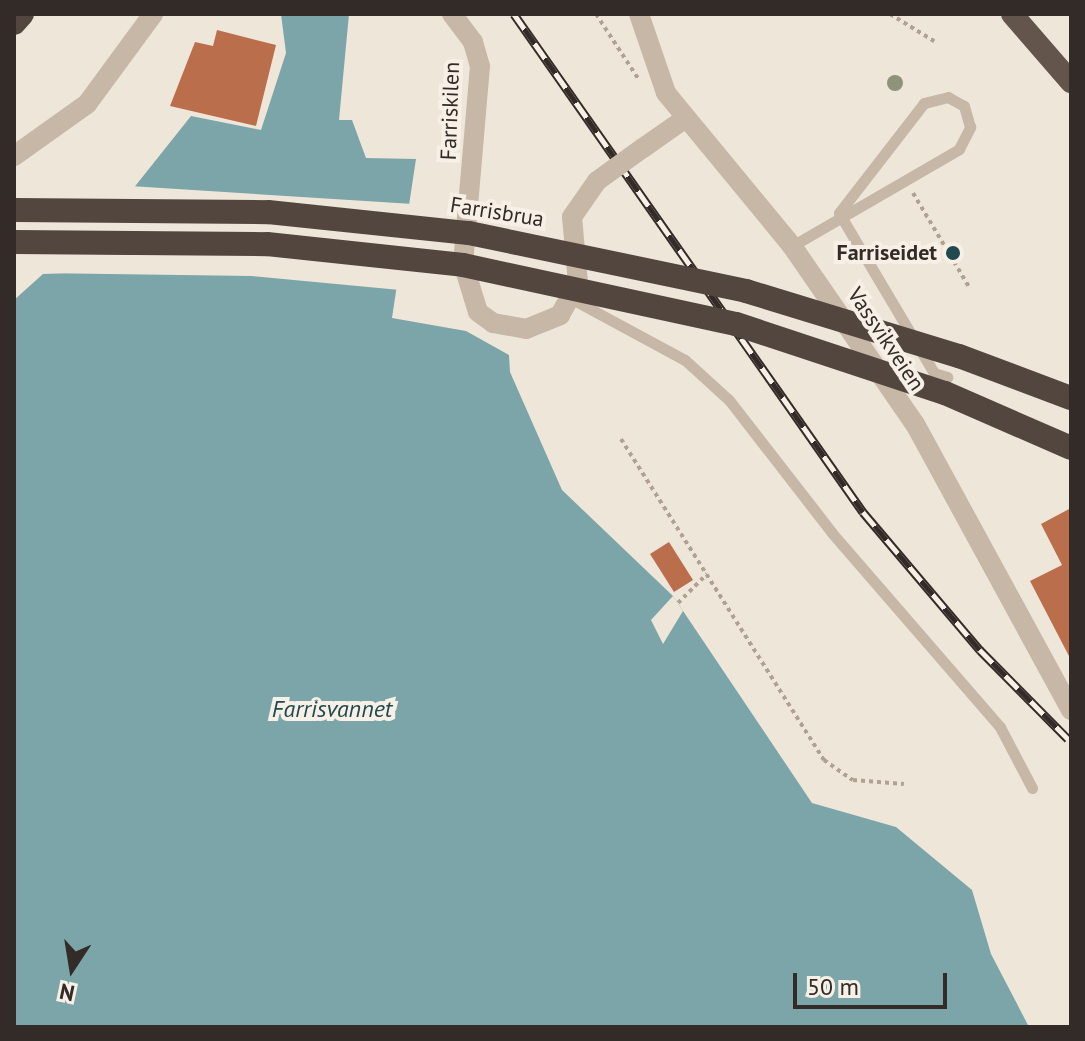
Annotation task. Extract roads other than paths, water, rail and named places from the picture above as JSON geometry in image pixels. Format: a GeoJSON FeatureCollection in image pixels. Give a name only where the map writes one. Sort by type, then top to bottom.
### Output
{"type":"FeatureCollection","features":[{"type":"Feature","properties":{"kind":"highway"},"geometry":{"type":"LineString","coordinates":[[14,23],[22,14]]}},
{"type":"Feature","properties":{"kind":"highway"},"geometry":{"type":"LineString","coordinates":[[1012,14],[1071,82]]}},
{"type":"Feature","properties":{"kind":"highway","name":"Farrisbrua"},"geometry":{"type":"LineString","coordinates":[[14,210],[268,212],[469,233],[746,291],[959,356],[1071,398]]}},
{"type":"Feature","properties":{"kind":"highway"},"geometry":{"type":"LineString","coordinates":[[14,242],[267,244],[463,265],[709,316],[946,385],[1071,448]]}},
{"type":"Feature","properties":{"kind":"street"},"geometry":{"type":"LineString","coordinates":[[14,156],[87,104],[153,14]]}},
{"type":"Feature","properties":{"kind":"street","name":"Farriskilen"},"geometry":{"type":"LineString","coordinates":[[452,14],[473,42],[480,78],[463,263],[468,298],[493,323],[526,329],[551,321],[572,299]]}},
{"type":"Feature","properties":{"kind":"street","name":"Vassvikveien"},"geometry":{"type":"LineString","coordinates":[[639,14],[653,69],[683,120],[792,246],[953,486],[1071,710]]}},
{"type":"Feature","properties":{"kind":"street"},"geometry":{"type":"LineString","coordinates":[[572,299],[578,274],[572,217],[597,181],[683,120]]}},
{"type":"Feature","properties":{"kind":"lane"},"geometry":{"type":"LineString","coordinates":[[792,246],[839,213],[959,149],[970,127],[964,106],[948,97],[924,103],[839,213]]}},
{"type":"Feature","properties":{"kind":"lane"},"geometry":{"type":"LineString","coordinates":[[839,213],[934,373],[946,385]]}},
{"type":"Feature","properties":{"kind":"lane"},"geometry":{"type":"LineString","coordinates":[[572,299],[685,360],[729,400],[832,533],[1000,727],[1032,788]]}},
{"type":"Feature","properties":{"kind":"water","name":"Farrisvannet"},"geometry":{"type":"Polygon","coordinates":[[[281,14],[349,14],[339,120],[352,120],[366,158],[416,159],[392,318],[466,331],[509,355],[510,372],[562,490],[673,596],[812,803],[896,827],[972,890],[991,954],[1029,1027],[14,1027],[14,300],[43,274],[66,273],[191,116],[261,130],[286,53],[281,14]]]}},
{"type":"Feature","properties":{"kind":"railway"},"geometry":{"type":"LineString","coordinates":[[514,14],[863,512],[980,650],[1068,739]]}},
{"type":"Feature","properties":{"kind":"place","name":"Farriseidet"},"geometry":{"type":"Point","coordinates":[953,253]}}]}
